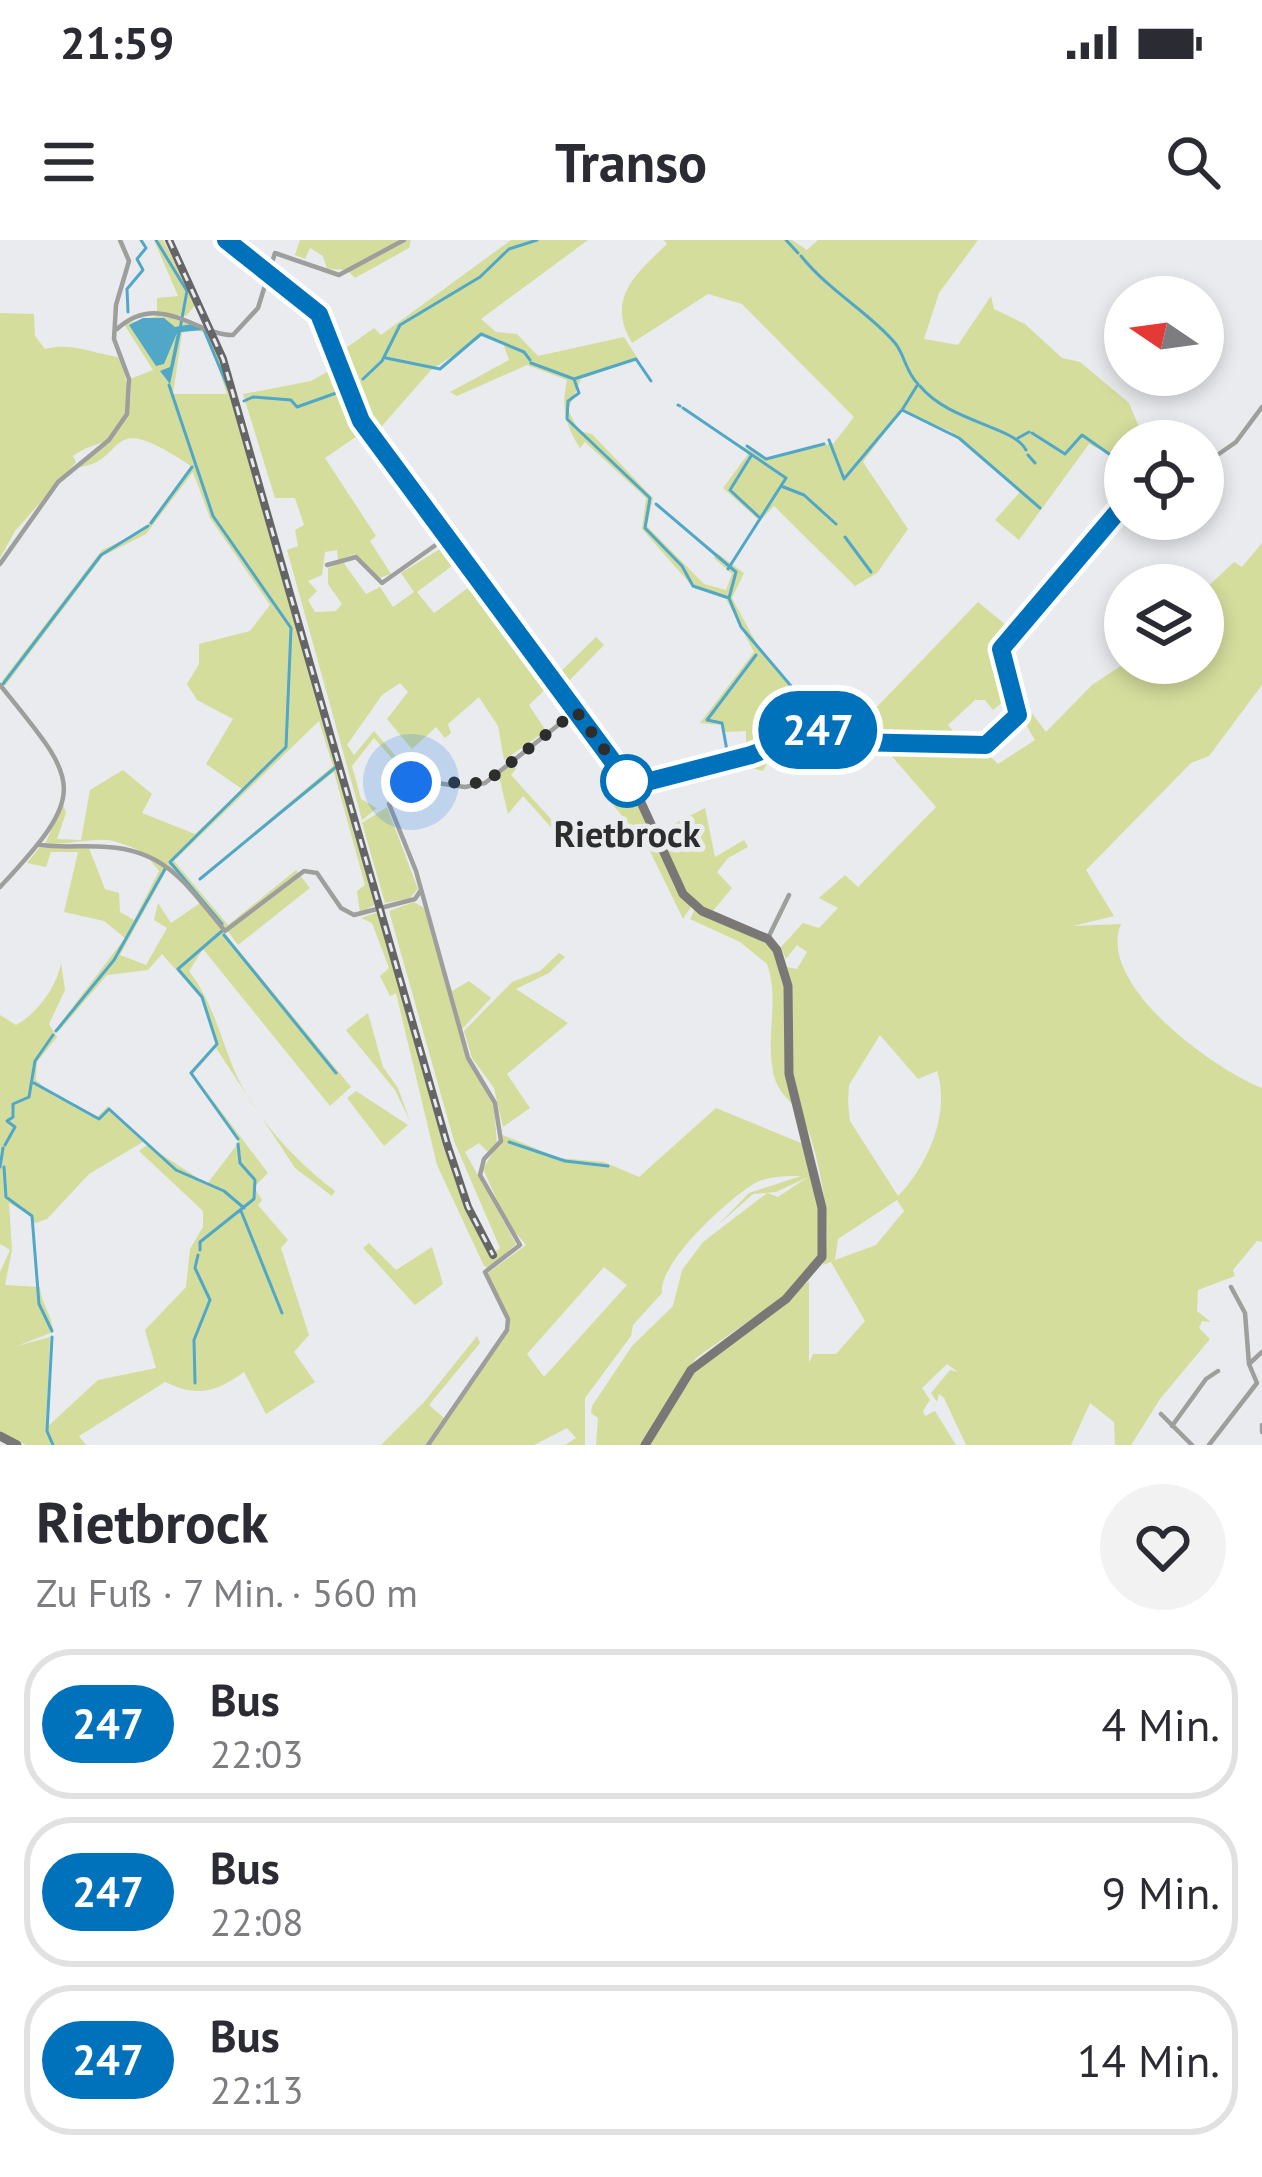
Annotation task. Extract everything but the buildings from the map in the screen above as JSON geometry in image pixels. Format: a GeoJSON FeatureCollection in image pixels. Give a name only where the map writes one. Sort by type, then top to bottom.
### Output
{"type":"FeatureCollection","features":[{"type":"Feature","properties":{"kind":"main road"},"geometry":{"type":"LineString","coordinates":[[226,240],[319,314],[353,410],[631,786],[688,902],[768,939],[787,974],[789,1074],[822,1208],[822,1257],[812,1274],[775,1309],[691,1370],[645,1445]]}},
{"type":"Feature","properties":{"kind":"main road"},"geometry":{"type":"LineString","coordinates":[[0,1436],[17,1445]]}},
{"type":"Feature","properties":{"kind":"street"},"geometry":{"type":"LineString","coordinates":[[0,564],[58,482],[109,440],[127,413],[129,379],[115,346],[116,305],[129,261],[120,240]]}},
{"type":"Feature","properties":{"kind":"street"},"geometry":{"type":"LineString","coordinates":[[117,328],[140,316],[176,316],[221,335],[239,333],[258,308],[265,273],[278,251],[333,275],[346,273],[404,240]]}},
{"type":"Feature","properties":{"kind":"street"},"geometry":{"type":"LineString","coordinates":[[1224,450],[1262,407]]}},
{"type":"Feature","properties":{"kind":"street"},"geometry":{"type":"LineString","coordinates":[[631,786],[751,755],[818,730],[852,742],[986,745],[1018,715],[1001,649],[1104,527]]}},
{"type":"Feature","properties":{"kind":"street"},"geometry":{"type":"LineString","coordinates":[[327,565],[356,557],[382,583],[447,538]]}},
{"type":"Feature","properties":{"kind":"street"},"geometry":{"type":"LineString","coordinates":[[0,685],[62,767],[63,798],[40,844],[0,887]]}},
{"type":"Feature","properties":{"kind":"street"},"geometry":{"type":"LineString","coordinates":[[428,1445],[507,1330],[508,1318],[485,1272],[520,1245],[480,1175],[484,1160],[501,1141],[501,1128],[490,1088],[468,1058],[421,890],[389,810],[394,794],[422,779],[465,787],[485,783],[576,711]]}},
{"type":"Feature","properties":{"kind":"street"},"geometry":{"type":"LineString","coordinates":[[40,844],[126,848],[154,856],[172,866],[225,931],[304,871],[317,873],[346,913],[370,912],[415,899],[421,890]]}},
{"type":"Feature","properties":{"kind":"street"},"geometry":{"type":"LineString","coordinates":[[768,939],[789,895]]}},
{"type":"Feature","properties":{"kind":"street"},"geometry":{"type":"LineString","coordinates":[[415,899],[425,905]]}},
{"type":"Feature","properties":{"kind":"street"},"geometry":{"type":"LineString","coordinates":[[1210,1445],[1259,1380],[1249,1364],[1245,1313],[1231,1287]]}},
{"type":"Feature","properties":{"kind":"street"},"geometry":{"type":"LineString","coordinates":[[1249,1364],[1262,1352]]}},
{"type":"Feature","properties":{"kind":"street"},"geometry":{"type":"LineString","coordinates":[[1172,1426],[1206,1379],[1218,1371]]}},
{"type":"Feature","properties":{"kind":"street"},"geometry":{"type":"LineString","coordinates":[[1161,1414],[1192,1445]]}},
{"type":"Feature","properties":{"kind":"green space"},"geometry":{"type":"Polygon","coordinates":[[[154,240],[163,240],[197,303],[186,316],[157,313],[157,298],[178,296],[154,240]]]}},
{"type":"Feature","properties":{"kind":"green space"},"geometry":{"type":"Polygon","coordinates":[[[300,240],[411,240],[409,248],[355,278],[347,270],[327,269],[323,256],[310,248],[305,259],[295,255],[300,240]]]}},
{"type":"Feature","properties":{"kind":"green space"},"geometry":{"type":"Polygon","coordinates":[[[511,240],[588,240],[481,319],[496,332],[517,334],[538,356],[624,337],[638,359],[581,379],[568,410],[579,431],[592,434],[653,498],[647,526],[704,584],[726,590],[732,574],[714,558],[717,553],[744,573],[732,598],[759,648],[809,707],[784,717],[792,736],[746,755],[746,731],[723,732],[721,725],[700,723],[754,652],[726,599],[694,588],[642,529],[646,498],[585,442],[580,448],[566,416],[567,380],[527,365],[457,396],[450,392],[509,360],[503,343],[484,335],[431,370],[374,435],[348,393],[339,353],[374,328],[381,335],[511,240]]]}},
{"type":"Feature","properties":{"kind":"green space"},"geometry":{"type":"Polygon","coordinates":[[[664,240],[792,240],[807,250],[818,240],[978,240],[939,293],[924,339],[958,345],[991,296],[994,309],[1025,324],[1062,358],[1080,362],[1104,382],[1104,396],[1121,396],[1129,403],[1136,420],[1104,420],[1104,452],[1089,444],[1019,540],[995,520],[1020,492],[950,431],[901,411],[863,462],[908,529],[877,573],[855,586],[774,506],[760,521],[723,488],[748,454],[738,444],[765,458],[834,443],[854,417],[742,304],[708,294],[632,343],[622,313],[623,300],[635,277],[667,244],[664,240]]]}},
{"type":"Feature","properties":{"kind":"green space"},"geometry":{"type":"Polygon","coordinates":[[[0,313],[34,314],[35,336],[45,349],[73,348],[118,357],[126,378],[127,402],[114,434],[73,456],[76,462],[15,531],[0,558],[0,313]]]}},
{"type":"Feature","properties":{"kind":"green space"},"geometry":{"type":"Polygon","coordinates":[[[157,316],[186,320],[213,334],[377,904],[360,912],[357,891],[365,885],[334,772],[198,879],[333,766],[319,721],[174,861],[228,925],[296,870],[310,888],[238,945],[198,893],[154,857],[106,840],[45,844],[63,804],[66,813],[57,839],[81,840],[90,790],[123,770],[152,794],[142,813],[195,834],[242,789],[206,764],[233,719],[197,700],[187,684],[199,664],[199,644],[250,631],[270,605],[210,518],[193,472],[146,534],[103,556],[5,686],[2,681],[102,550],[143,531],[191,466],[162,448],[129,439],[92,464],[74,468],[108,441],[124,421],[130,379],[153,370],[124,324],[157,316]],[[195,329],[182,333],[173,394],[227,394],[207,334],[195,329]]]}},
{"type":"Feature","properties":{"kind":"green space"},"geometry":{"type":"Polygon","coordinates":[[[334,368],[345,403],[363,432],[325,458],[376,536],[370,541],[391,574],[376,579],[355,554],[338,560],[337,550],[325,552],[322,575],[308,581],[317,591],[308,600],[315,612],[336,611],[342,604],[328,584],[328,568],[343,562],[366,594],[380,587],[393,607],[414,592],[401,573],[448,544],[460,560],[417,592],[434,613],[476,582],[552,683],[529,705],[546,731],[504,760],[498,726],[479,697],[448,724],[451,733],[445,738],[436,727],[412,749],[387,719],[408,692],[400,683],[382,695],[347,745],[354,755],[374,731],[415,778],[411,780],[374,738],[352,766],[361,799],[377,808],[362,820],[287,550],[298,546],[295,530],[304,525],[295,498],[275,498],[243,394],[311,381],[334,368]]]}},
{"type":"Feature","properties":{"kind":"green space"},"geometry":{"type":"Polygon","coordinates":[[[1262,543],[1262,685],[1209,756],[1191,763],[1086,870],[1114,916],[1073,926],[1121,924],[1118,947],[1126,972],[1142,997],[1189,1044],[1262,1088],[1262,1242],[1257,1241],[1233,1270],[1235,1276],[1198,1290],[1197,1311],[1211,1322],[1202,1321],[1199,1328],[1210,1339],[1160,1399],[1131,1445],[1115,1445],[1114,1422],[1090,1403],[1071,1445],[966,1445],[944,1398],[939,1394],[937,1402],[931,1393],[950,1370],[958,1372],[947,1364],[922,1388],[930,1400],[923,1411],[925,1416],[935,1411],[956,1445],[648,1445],[692,1375],[809,1281],[809,1363],[813,1354],[836,1354],[865,1321],[831,1262],[823,1265],[827,1233],[819,1170],[803,1119],[774,1075],[767,964],[740,942],[690,919],[695,909],[767,941],[781,966],[797,969],[807,952],[797,945],[786,959],[781,947],[803,923],[819,928],[838,908],[819,898],[845,875],[858,887],[936,807],[882,745],[982,748],[998,764],[1035,740],[1019,713],[1028,708],[1046,732],[1104,677],[1104,684],[1224,684],[1224,571],[1234,562],[1242,567],[1262,543]],[[880,1035],[849,1085],[850,1121],[898,1196],[927,1155],[941,1104],[937,1071],[918,1079],[880,1035]],[[897,1200],[838,1239],[835,1260],[876,1245],[904,1211],[897,1200]]]}},
{"type":"Feature","properties":{"kind":"green space"},"geometry":{"type":"Polygon","coordinates":[[[978,602],[1013,631],[997,653],[1011,695],[993,710],[985,700],[975,700],[948,725],[964,744],[846,739],[978,602]]]}},
{"type":"Feature","properties":{"kind":"green space"},"geometry":{"type":"Polygon","coordinates":[[[596,637],[604,645],[565,685],[618,752],[613,757],[554,678],[596,637]]]}},
{"type":"Feature","properties":{"kind":"green space"},"geometry":{"type":"Polygon","coordinates":[[[575,718],[638,801],[675,888],[691,907],[683,919],[648,847],[608,799],[621,789],[575,718]]]}},
{"type":"Feature","properties":{"kind":"green space"},"geometry":{"type":"Polygon","coordinates":[[[822,733],[786,769],[771,756],[763,771],[735,763],[697,767],[822,733]]]}},
{"type":"Feature","properties":{"kind":"green space"},"geometry":{"type":"Polygon","coordinates":[[[510,762],[516,769],[511,775],[561,830],[557,834],[523,796],[508,814],[498,772],[510,762]]]}},
{"type":"Feature","properties":{"kind":"green space"},"geometry":{"type":"Polygon","coordinates":[[[387,807],[418,889],[410,898],[385,903],[362,823],[387,807]]]}},
{"type":"Feature","properties":{"kind":"green space"},"geometry":{"type":"Polygon","coordinates":[[[705,808],[715,857],[744,840],[748,847],[728,858],[717,872],[732,888],[712,912],[686,896],[658,832],[705,808]]]}},
{"type":"Feature","properties":{"kind":"green space"},"geometry":{"type":"Polygon","coordinates":[[[39,848],[89,848],[105,889],[119,893],[120,912],[134,920],[159,871],[147,856],[169,866],[120,955],[146,965],[167,928],[154,920],[158,903],[171,923],[200,903],[351,1087],[330,1106],[203,949],[189,971],[208,1002],[247,1095],[216,1048],[193,1074],[268,1173],[254,1187],[262,1200],[258,1205],[288,1240],[281,1248],[309,1335],[294,1352],[315,1382],[266,1414],[244,1372],[206,1390],[187,1390],[165,1382],[79,1436],[86,1445],[26,1445],[0,1432],[0,1272],[10,1250],[0,1244],[0,1015],[16,1025],[31,1014],[51,990],[61,963],[65,990],[49,1024],[57,1037],[37,1062],[36,1080],[54,1096],[97,1117],[108,1106],[143,1142],[89,1174],[47,1219],[32,1224],[31,1216],[9,1203],[12,1250],[5,1285],[40,1287],[53,1332],[17,1346],[50,1337],[46,1428],[98,1380],[156,1368],[145,1330],[186,1287],[190,1249],[203,1227],[203,1211],[139,1151],[147,1145],[207,1184],[239,1142],[189,1073],[216,1043],[201,998],[162,954],[148,970],[107,975],[56,1029],[125,938],[104,921],[64,912],[78,852],[51,852],[46,867],[27,863],[39,848]]]}},
{"type":"Feature","properties":{"kind":"green space"},"geometry":{"type":"Polygon","coordinates":[[[414,902],[424,908],[466,1057],[494,1107],[497,1144],[488,1152],[479,1143],[465,1152],[516,1244],[490,1268],[484,1266],[437,1165],[396,993],[390,996],[380,976],[389,968],[372,923],[361,918],[379,912],[452,1167],[491,1256],[500,1248],[454,1141],[389,911],[414,902]]]}},
{"type":"Feature","properties":{"kind":"green space"},"geometry":{"type":"Polygon","coordinates":[[[559,953],[565,957],[549,973],[516,989],[568,1023],[507,1074],[530,1108],[503,1127],[494,1088],[472,1058],[464,1031],[512,982],[540,971],[559,953]]]}},
{"type":"Feature","properties":{"kind":"green space"},"geometry":{"type":"Polygon","coordinates":[[[469,981],[491,998],[462,1029],[452,991],[469,981]]]}},
{"type":"Feature","properties":{"kind":"green space"},"geometry":{"type":"Polygon","coordinates":[[[368,1013],[383,1067],[398,1088],[410,1121],[395,1090],[346,1030],[368,1013]]]}},
{"type":"Feature","properties":{"kind":"green space"},"geometry":{"type":"Polygon","coordinates":[[[356,1091],[408,1125],[384,1146],[347,1098],[356,1091]]]}},
{"type":"Feature","properties":{"kind":"green space"},"geometry":{"type":"Polygon","coordinates":[[[716,1108],[806,1145],[819,1210],[818,1257],[790,1292],[696,1358],[641,1445],[596,1445],[598,1418],[591,1413],[592,1406],[632,1346],[673,1306],[682,1270],[703,1242],[767,1193],[778,1197],[808,1177],[776,1192],[753,1194],[718,1225],[749,1193],[801,1176],[755,1183],[713,1216],[671,1265],[662,1293],[633,1325],[631,1336],[585,1398],[585,1445],[565,1445],[576,1438],[567,1428],[534,1445],[429,1445],[510,1328],[488,1273],[526,1245],[507,1222],[483,1169],[503,1135],[559,1158],[604,1162],[639,1177],[716,1108]],[[604,1267],[527,1354],[544,1377],[627,1285],[604,1267]]]}},
{"type":"Feature","properties":{"kind":"green space"},"geometry":{"type":"Polygon","coordinates":[[[261,1116],[287,1148],[335,1191],[332,1196],[295,1168],[261,1116]]]}},
{"type":"Feature","properties":{"kind":"green space"},"geometry":{"type":"Polygon","coordinates":[[[369,1243],[396,1270],[432,1247],[443,1284],[415,1305],[363,1248],[369,1243]]]}},
{"type":"Feature","properties":{"kind":"green space"},"geometry":{"type":"Polygon","coordinates":[[[477,1336],[480,1343],[429,1405],[444,1418],[425,1445],[381,1445],[424,1402],[477,1336]]]}},
{"type":"Feature","properties":{"kind":"water"},"geometry":{"type":"Polygon","coordinates":[[[143,318],[164,318],[175,327],[192,324],[204,330],[181,332],[170,384],[160,371],[170,367],[177,333],[164,364],[156,366],[129,325],[143,318]]]}},
{"type":"Feature","properties":{"kind":"waterway"},"geometry":{"type":"LineString","coordinates":[[128,312],[127,289],[143,270],[137,259],[146,248],[141,240]]}},
{"type":"Feature","properties":{"kind":"waterway"},"geometry":{"type":"LineString","coordinates":[[156,240],[187,291],[180,329]]}},
{"type":"Feature","properties":{"kind":"waterway"},"geometry":{"type":"LineString","coordinates":[[363,379],[382,361],[400,325],[480,277],[509,249],[537,240]]}},
{"type":"Feature","properties":{"kind":"waterway"},"geometry":{"type":"LineString","coordinates":[[786,240],[798,253]]}},
{"type":"Feature","properties":{"kind":"waterway"},"geometry":{"type":"LineString","coordinates":[[801,256],[898,348],[918,384],[902,410],[959,438],[1040,508]]}},
{"type":"Feature","properties":{"kind":"waterway"},"geometry":{"type":"LineString","coordinates":[[204,330],[235,404]]}},
{"type":"Feature","properties":{"kind":"waterway"},"geometry":{"type":"LineString","coordinates":[[386,358],[440,369],[481,334],[524,352],[530,360]]}},
{"type":"Feature","properties":{"kind":"waterway"},"geometry":{"type":"LineString","coordinates":[[574,379],[636,359],[651,381]]}},
{"type":"Feature","properties":{"kind":"waterway"},"geometry":{"type":"LineString","coordinates":[[531,363],[574,379],[579,393],[568,401],[567,419],[650,498],[645,528],[682,566],[693,586],[729,598]]}},
{"type":"Feature","properties":{"kind":"waterway"},"geometry":{"type":"LineString","coordinates":[[169,385],[213,516],[291,628],[286,747],[170,862],[222,924]]}},
{"type":"Feature","properties":{"kind":"waterway"},"geometry":{"type":"LineString","coordinates":[[920,386],[947,408],[1008,435],[1026,450]]}},
{"type":"Feature","properties":{"kind":"waterway"},"geometry":{"type":"LineString","coordinates":[[244,401],[253,397],[291,400],[297,407],[339,392]]}},
{"type":"Feature","properties":{"kind":"waterway"},"geometry":{"type":"LineString","coordinates":[[683,408],[786,478],[728,569]]}},
{"type":"Feature","properties":{"kind":"waterway"},"geometry":{"type":"LineString","coordinates":[[829,440],[844,479],[901,411]]}},
{"type":"Feature","properties":{"kind":"waterway"},"geometry":{"type":"LineString","coordinates":[[1018,438],[1029,432]]}},
{"type":"Feature","properties":{"kind":"waterway"},"geometry":{"type":"LineString","coordinates":[[1032,433],[1065,454],[1082,435],[1104,450]]}},
{"type":"Feature","properties":{"kind":"waterway"},"geometry":{"type":"LineString","coordinates":[[747,446],[766,459],[824,444]]}},
{"type":"Feature","properties":{"kind":"waterway"},"geometry":{"type":"LineString","coordinates":[[1028,455],[1035,463]]}},
{"type":"Feature","properties":{"kind":"waterway"},"geometry":{"type":"LineString","coordinates":[[751,456],[730,490],[760,518]]}},
{"type":"Feature","properties":{"kind":"waterway"},"geometry":{"type":"LineString","coordinates":[[151,523],[192,467]]}},
{"type":"Feature","properties":{"kind":"waterway"},"geometry":{"type":"LineString","coordinates":[[781,486],[804,495],[836,524]]}},
{"type":"Feature","properties":{"kind":"waterway"},"geometry":{"type":"LineString","coordinates":[[656,504],[736,572],[729,598],[741,627],[819,719]]}},
{"type":"Feature","properties":{"kind":"waterway"},"geometry":{"type":"LineString","coordinates":[[3,684],[101,555],[148,526]]}},
{"type":"Feature","properties":{"kind":"waterway"},"geometry":{"type":"LineString","coordinates":[[845,537],[871,572]]}},
{"type":"Feature","properties":{"kind":"waterway"},"geometry":{"type":"LineString","coordinates":[[728,756],[722,723],[707,720],[756,655]]}},
{"type":"Feature","properties":{"kind":"waterway"},"geometry":{"type":"LineString","coordinates":[[823,725],[842,736]]}},
{"type":"Feature","properties":{"kind":"waterway"},"geometry":{"type":"LineString","coordinates":[[851,739],[882,740]]}},
{"type":"Feature","properties":{"kind":"waterway"},"geometry":{"type":"LineString","coordinates":[[200,879],[336,767]]}},
{"type":"Feature","properties":{"kind":"waterway"},"geometry":{"type":"LineString","coordinates":[[56,1031],[114,960],[165,869]]}},
{"type":"Feature","properties":{"kind":"waterway"},"geometry":{"type":"LineString","coordinates":[[222,931],[178,969],[202,997],[217,1044],[191,1073],[238,1139]]}},
{"type":"Feature","properties":{"kind":"waterway"},"geometry":{"type":"LineString","coordinates":[[224,935],[336,1073]]}},
{"type":"Feature","properties":{"kind":"waterway"},"geometry":{"type":"LineString","coordinates":[[5,1145],[15,1127],[7,1121],[13,1117],[13,1104],[29,1097],[35,1061],[53,1035]]}},
{"type":"Feature","properties":{"kind":"waterway"},"geometry":{"type":"LineString","coordinates":[[34,1083],[99,1119],[109,1109],[176,1170],[224,1191],[244,1208]]}},
{"type":"Feature","properties":{"kind":"waterway"},"geometry":{"type":"LineString","coordinates":[[509,1142],[565,1161],[608,1166]]}},
{"type":"Feature","properties":{"kind":"waterway"},"geometry":{"type":"LineString","coordinates":[[200,1250],[200,1242],[254,1199],[255,1180],[240,1163],[238,1144]]}},
{"type":"Feature","properties":{"kind":"waterway"},"geometry":{"type":"LineString","coordinates":[[0,1167],[3,1148]]}},
{"type":"Feature","properties":{"kind":"waterway"},"geometry":{"type":"LineString","coordinates":[[4,1167],[6,1197],[32,1216],[39,1304],[52,1331]]}},
{"type":"Feature","properties":{"kind":"waterway"},"geometry":{"type":"LineString","coordinates":[[241,1211],[282,1313]]}},
{"type":"Feature","properties":{"kind":"waterway"},"geometry":{"type":"LineString","coordinates":[[195,1383],[194,1340],[210,1300],[195,1268],[198,1255]]}},
{"type":"Feature","properties":{"kind":"waterway"},"geometry":{"type":"LineString","coordinates":[[52,1337],[47,1431],[53,1445]]}},
{"type":"Feature","properties":{"kind":"railway"},"geometry":{"type":"LineString","coordinates":[[169,240],[223,359],[447,1144],[468,1207],[493,1255]]}},
{"type":"Feature","properties":{"kind":"bus line","name":"247"},"geometry":{"type":"LineString","coordinates":[[226,240],[246,261],[293,290],[319,314],[335,347],[348,400],[361,421],[631,786],[655,776],[751,755],[818,730],[852,742],[986,745],[1011,727],[1018,715],[999,659],[1001,649],[1104,525]]}},
{"type":"Feature","properties":{"kind":"place","name":"Rietbrock"},"geometry":{"type":"Point","coordinates":[627,781]}},
{"type":"Feature","properties":{"kind":"route"},"geometry":{"type":"LineString","coordinates":[[411,782],[422,779],[465,787],[485,783],[576,711],[631,786],[627,781]]}}]}
